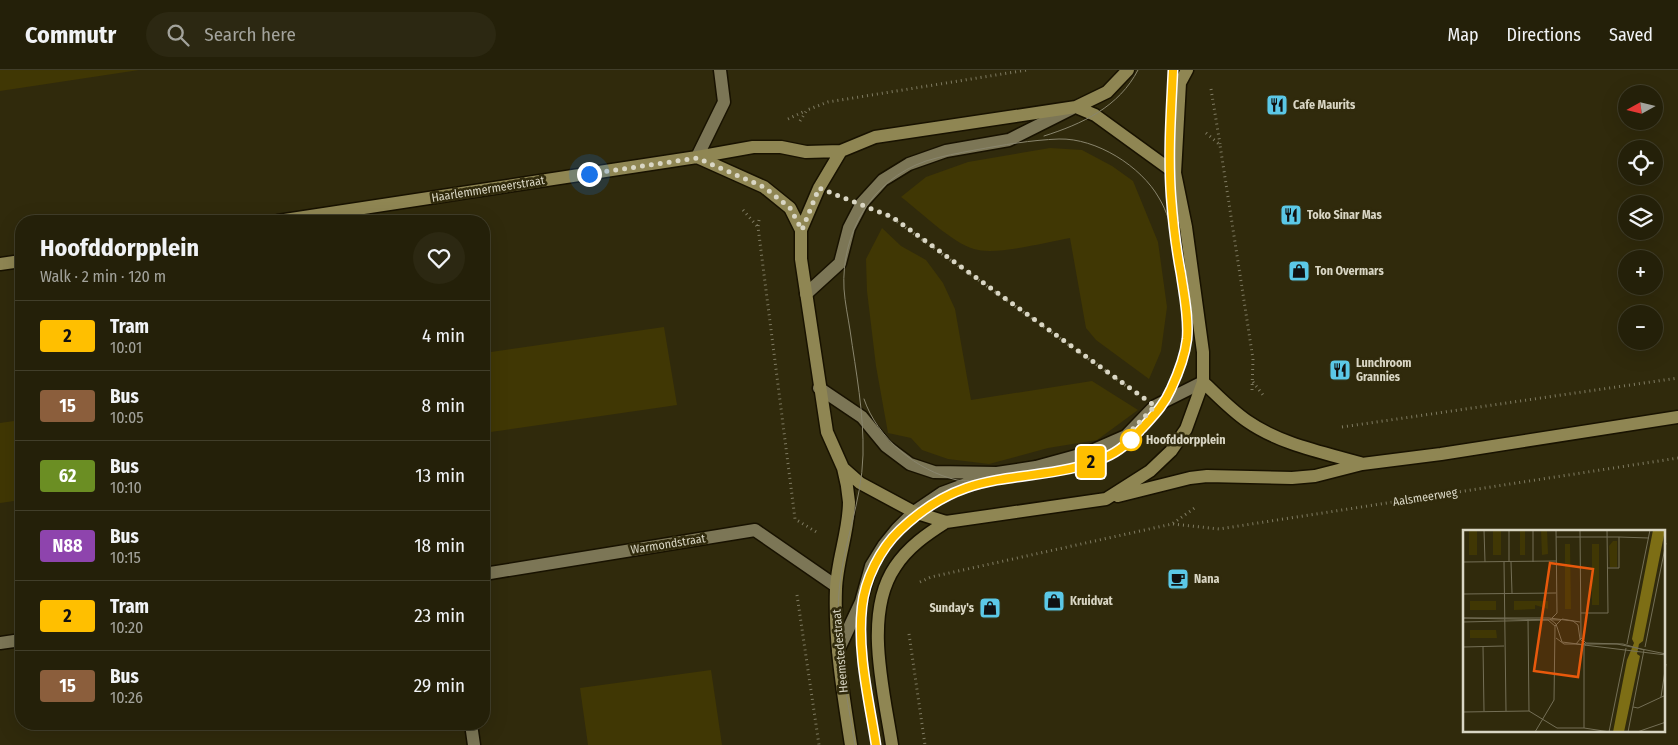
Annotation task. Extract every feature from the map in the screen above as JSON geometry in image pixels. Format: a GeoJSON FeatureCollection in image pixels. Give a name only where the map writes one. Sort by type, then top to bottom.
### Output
{"type":"FeatureCollection","features":[{"type":"Feature","properties":{"kind":"main road"},"geometry":{"type":"LineString","coordinates":[[946,522],[914,512],[860,483],[843,468],[827,432],[801,259],[802,230],[819,188],[840,151],[875,137],[1076,107],[1107,92],[1128,70]]}},
{"type":"Feature","properties":{"kind":"main road"},"geometry":{"type":"LineString","coordinates":[[1106,499],[1150,471],[1171,451],[1186,429],[1203,382],[1203,352],[1186,227],[1175,173],[1180,83],[1187,70]]}},
{"type":"Feature","properties":{"kind":"main road"},"geometry":{"type":"LineString","coordinates":[[1076,107],[1096,115],[1175,173]]}},
{"type":"Feature","properties":{"kind":"main road","name":"Haarlemmermeerstraat"},"geometry":{"type":"LineString","coordinates":[[318,215],[753,148],[781,147],[806,152],[840,151]]}},
{"type":"Feature","properties":{"kind":"main road"},"geometry":{"type":"LineString","coordinates":[[697,158],[764,187],[790,208],[802,230]]}},
{"type":"Feature","properties":{"kind":"main road"},"geometry":{"type":"LineString","coordinates":[[0,264],[15,262]]}},
{"type":"Feature","properties":{"kind":"main road"},"geometry":{"type":"LineString","coordinates":[[1203,382],[1245,420],[1266,433],[1300,447],[1362,464]]}},
{"type":"Feature","properties":{"kind":"main road"},"geometry":{"type":"LineString","coordinates":[[892,745],[878,652],[877,628],[880,607],[889,576],[895,566],[925,535],[946,522],[1106,499],[1190,478],[1207,476],[1292,478],[1315,476],[1362,464],[1441,454],[1678,417]]}},
{"type":"Feature","properties":{"kind":"main road","name":"Heemstedestraat"},"geometry":{"type":"LineString","coordinates":[[843,468],[849,503],[836,586],[836,627],[851,745]]}},
{"type":"Feature","properties":{"kind":"street"},"geometry":{"type":"LineString","coordinates":[[697,158],[724,102],[720,70]]}},
{"type":"Feature","properties":{"kind":"street"},"geometry":{"type":"LineString","coordinates":[[806,294],[840,263],[849,228],[861,205],[883,180],[909,164],[946,151],[1009,140],[1076,107]]}},
{"type":"Feature","properties":{"kind":"street"},"geometry":{"type":"LineString","coordinates":[[820,388],[862,416],[886,446],[910,464],[934,472],[997,473],[1036,467],[1087,453],[1126,436],[1155,406],[1203,382]]}},
{"type":"Feature","properties":{"kind":"street"},"geometry":{"type":"LineString","coordinates":[[838,651],[861,602],[871,566],[897,528],[914,512],[942,493],[997,473]]}},
{"type":"Feature","properties":{"kind":"street","name":"Warmondstraat"},"geometry":{"type":"LineString","coordinates":[[490,573],[755,530],[836,586]]}},
{"type":"Feature","properties":{"kind":"street"},"geometry":{"type":"LineString","coordinates":[[0,643],[15,641]]}},
{"type":"Feature","properties":{"kind":"street"},"geometry":{"type":"LineString","coordinates":[[472,730],[474,745]]}},
{"type":"Feature","properties":{"kind":"path"},"geometry":{"type":"LineString","coordinates":[[1209,83],[1220,144]]}},
{"type":"Feature","properties":{"kind":"path"},"geometry":{"type":"LineString","coordinates":[[861,205],[892,217],[1155,406]]}},
{"type":"Feature","properties":{"kind":"path"},"geometry":{"type":"LineString","coordinates":[[1336,428],[1678,378]]}},
{"type":"Feature","properties":{"kind":"path"},"geometry":{"type":"LineString","coordinates":[[1253,382],[1268,400]]}},
{"type":"Feature","properties":{"kind":"path"},"geometry":{"type":"LineString","coordinates":[[1186,429],[1233,446]]}},
{"type":"Feature","properties":{"kind":"path","name":"Aalsmeerweg"},"geometry":{"type":"LineString","coordinates":[[1172,524],[1219,529],[1678,458]]}},
{"type":"Feature","properties":{"kind":"path"},"geometry":{"type":"LineString","coordinates":[[795,519],[795,583],[819,745]]}},
{"type":"Feature","properties":{"kind":"path"},"geometry":{"type":"LineString","coordinates":[[908,633],[925,745]]}},
{"type":"Feature","properties":{"kind":"shaded area"},"geometry":{"type":"Polygon","coordinates":[[[0,70],[139,70],[0,91],[0,70]]]}},
{"type":"Feature","properties":{"kind":"shaded area"},"geometry":{"type":"Polygon","coordinates":[[[1050,148],[1082,150],[1112,166],[1133,181],[1158,242],[1167,307],[1161,351],[1149,379],[1096,340],[1086,328],[1070,238],[1008,250],[983,251],[974,249],[965,246],[946,234],[901,197],[926,177],[968,162],[1050,148]]]}},
{"type":"Feature","properties":{"kind":"shaded area"},"geometry":{"type":"Polygon","coordinates":[[[882,228],[901,246],[926,260],[943,283],[955,309],[971,400],[1092,381],[1138,410],[1097,440],[1048,448],[989,464],[948,459],[922,450],[911,438],[888,433],[876,366],[867,291],[866,259],[882,228]]]}},
{"type":"Feature","properties":{"kind":"shaded area"},"geometry":{"type":"Polygon","coordinates":[[[664,327],[677,405],[490,432],[490,352],[664,327]]]}},
{"type":"Feature","properties":{"kind":"shaded area"},"geometry":{"type":"Polygon","coordinates":[[[15,421],[15,501],[0,503],[0,423],[15,421]]]}},
{"type":"Feature","properties":{"kind":"shaded area"},"geometry":{"type":"Polygon","coordinates":[[[711,670],[722,745],[588,745],[580,688],[711,670]]]}},
{"type":"Feature","properties":{"kind":"tram line"},"geometry":{"type":"LineString","coordinates":[[1044,136],[1085,120],[1110,104],[1121,94],[1138,70]]}},
{"type":"Feature","properties":{"kind":"tram line"},"geometry":{"type":"LineString","coordinates":[[876,745],[862,659],[861,624],[866,586],[886,546],[908,523],[931,505],[966,488],[1002,479],[1075,468],[1110,455],[1120,449],[1150,420],[1169,394],[1174,383],[1185,352],[1187,323],[1176,245],[1170,180],[1173,70]]}},
{"type":"Feature","properties":{"kind":"tram line","name":"2"},"geometry":{"type":"LineString","coordinates":[[876,745],[860,631],[866,586],[883,550],[892,538],[917,514],[938,500],[966,488],[988,482],[1058,471],[1084,465],[1110,455],[1132,439],[1160,409],[1171,390],[1181,364],[1187,339],[1186,312],[1175,241],[1171,195],[1170,143],[1173,70]]}},
{"type":"Feature","properties":{"kind":"tram line"},"geometry":{"type":"LineString","coordinates":[[855,745],[842,669],[838,611],[841,575],[859,490],[863,455],[861,408],[845,299],[844,268],[854,229],[863,211],[875,195],[890,181],[926,161],[957,153],[1017,143],[1059,139],[1073,140],[1088,143],[1116,156],[1141,175],[1162,203],[1175,241]]}},
{"type":"Feature","properties":{"kind":"tram line"},"geometry":{"type":"LineString","coordinates":[[864,399],[878,427],[900,451],[913,461],[942,476],[957,480],[981,481]]}},
{"type":"Feature","properties":{"kind":"place","name":"Cafe Maurits"},"geometry":{"type":"Point","coordinates":[1277,105]}},
{"type":"Feature","properties":{"kind":"place","name":"Toko Sinar Mas"},"geometry":{"type":"Point","coordinates":[1291,215]}},
{"type":"Feature","properties":{"kind":"place","name":"Ton Overmars"},"geometry":{"type":"Point","coordinates":[1299,271]}},
{"type":"Feature","properties":{"kind":"place","name":"Lunchroom Grannies"},"geometry":{"type":"Point","coordinates":[1340,370]}},
{"type":"Feature","properties":{"kind":"place","name":"Hoofddorpplein"},"geometry":{"type":"Point","coordinates":[1131,440]}},
{"type":"Feature","properties":{"kind":"place","name":"Nana"},"geometry":{"type":"Point","coordinates":[1178,579]}},
{"type":"Feature","properties":{"kind":"place","name":"Kruidvat"},"geometry":{"type":"Point","coordinates":[1054,601]}},
{"type":"Feature","properties":{"kind":"place","name":"Sunday's"},"geometry":{"type":"Point","coordinates":[990,608]}},
{"type":"Feature","properties":{"kind":"route"},"geometry":{"type":"LineString","coordinates":[[589,174],[697,158],[764,187],[790,208],[802,230],[819,188],[892,217],[1155,406],[1126,436],[1131,440]]}}]}
